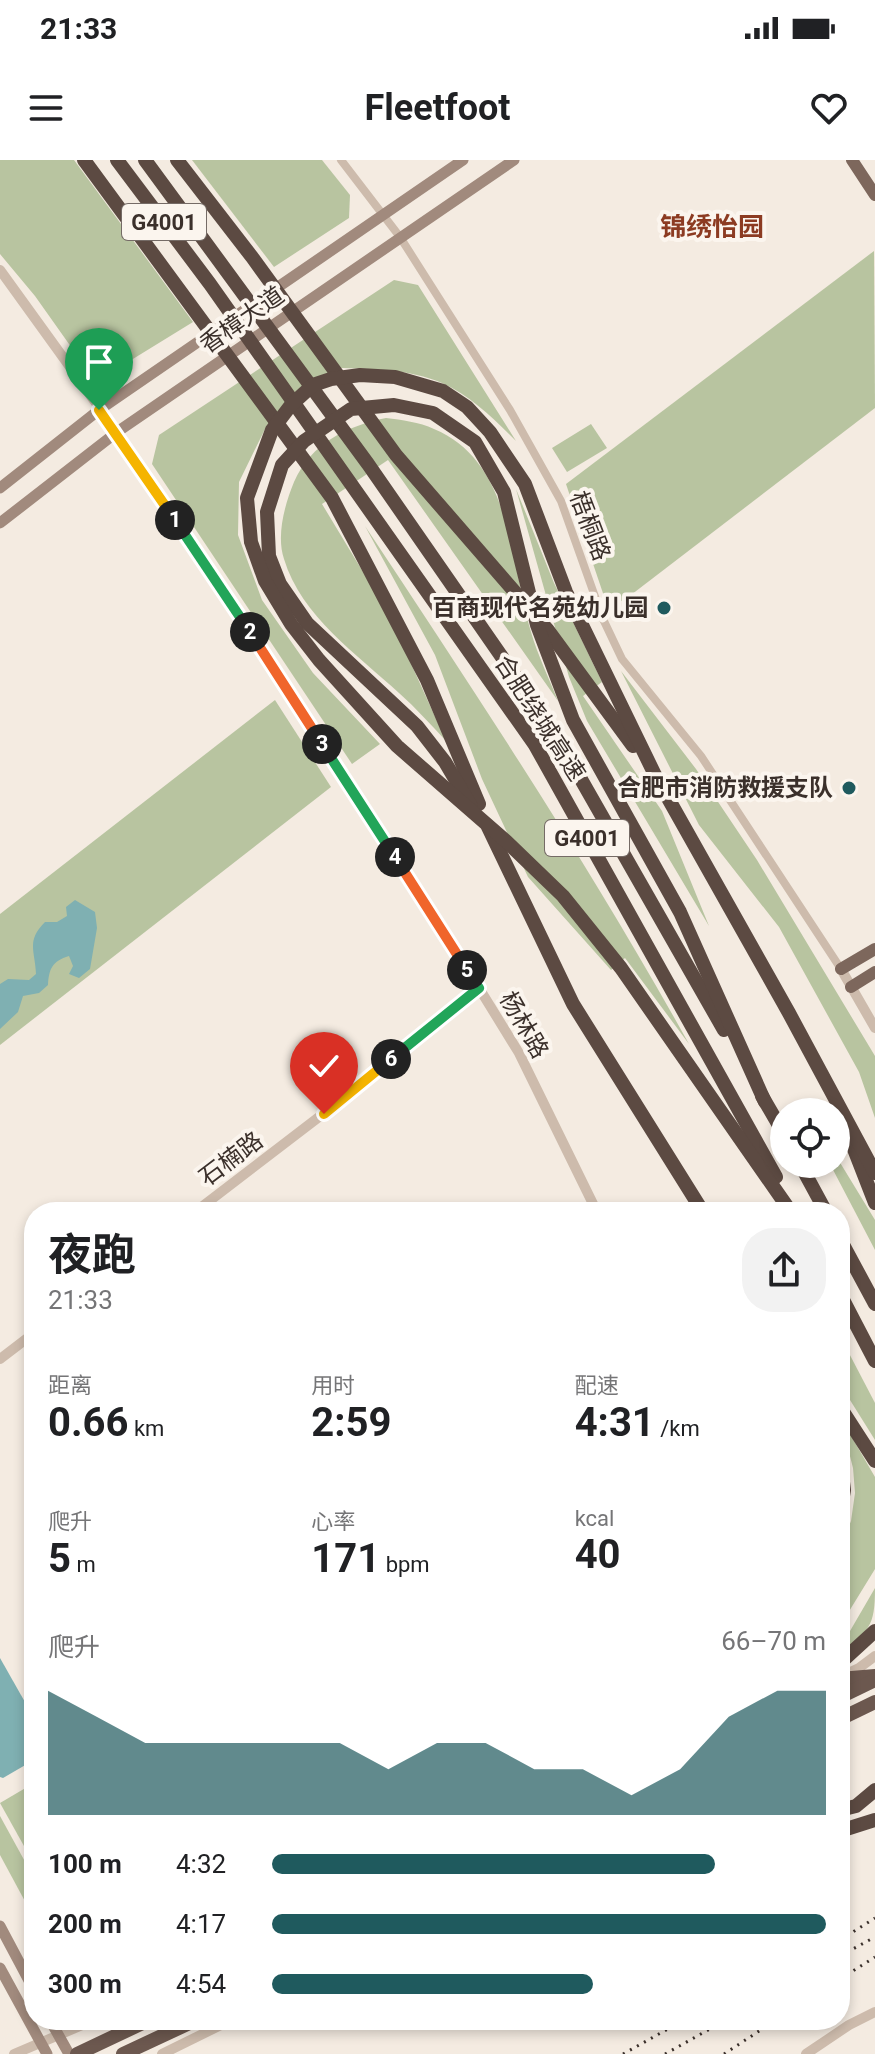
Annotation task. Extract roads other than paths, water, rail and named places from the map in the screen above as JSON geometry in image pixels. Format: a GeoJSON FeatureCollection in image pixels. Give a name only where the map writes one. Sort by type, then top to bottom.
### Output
{"type":"FeatureCollection","features":[{"type":"Feature","properties":{"kind":"highway"},"geometry":{"type":"LineString","coordinates":[[84,160],[332,498],[427,680],[494,844],[573,1004],[697,1202]]}},
{"type":"Feature","properties":{"kind":"highway","name":"合肥绕城高速"},"geometry":{"type":"LineString","coordinates":[[117,160],[351,481],[535,745],[788,1202]]}},
{"type":"Feature","properties":{"kind":"highway","name":"合肥绕城高速"},"geometry":{"type":"LineString","coordinates":[[145,160],[368,464],[554,732],[770,1110]]}},
{"type":"Feature","properties":{"kind":"highway"},"geometry":{"type":"LineString","coordinates":[[177,160],[252,257],[396,455],[547,629],[655,775]]}},
{"type":"Feature","properties":{"kind":"highway"},"geometry":{"type":"LineString","coordinates":[[787,1202],[621,968],[563,896],[507,842],[397,746],[319,660],[291,624],[265,581],[251,542],[247,498],[272,430],[291,405],[313,385],[360,375],[395,377],[443,391],[467,407],[490,432],[525,484],[566,592],[655,775],[834,1098]]}},
{"type":"Feature","properties":{"kind":"highway"},"geometry":{"type":"LineString","coordinates":[[494,844],[445,762],[426,738],[307,623],[280,584],[269,556],[267,512],[282,465],[304,441],[351,409],[394,405],[433,413],[475,442],[504,492],[537,625],[573,720],[680,912],[765,1102]]}},
{"type":"Feature","properties":{"kind":"highway"},"geometry":{"type":"LineString","coordinates":[[850,1127],[875,1173]]}},
{"type":"Feature","properties":{"kind":"highway"},"geometry":{"type":"LineString","coordinates":[[850,1139],[875,1203]]}},
{"type":"Feature","properties":{"kind":"highway"},"geometry":{"type":"LineString","coordinates":[[808,1178],[821,1202]]}},
{"type":"Feature","properties":{"kind":"highway"},"geometry":{"type":"LineString","coordinates":[[850,1258],[875,1304]]}},
{"type":"Feature","properties":{"kind":"highway"},"geometry":{"type":"LineString","coordinates":[[850,1313],[875,1361]]}},
{"type":"Feature","properties":{"kind":"highway"},"geometry":{"type":"LineString","coordinates":[[850,1422],[875,1461]]}},
{"type":"Feature","properties":{"kind":"highway"},"geometry":{"type":"LineString","coordinates":[[850,1654],[875,1631]]}},
{"type":"Feature","properties":{"kind":"highway"},"geometry":{"type":"LineString","coordinates":[[850,1678],[875,1678]]}},
{"type":"Feature","properties":{"kind":"highway"},"geometry":{"type":"LineString","coordinates":[[850,1692],[875,1678]]}},
{"type":"Feature","properties":{"kind":"highway"},"geometry":{"type":"LineString","coordinates":[[850,1714],[875,1702]]}},
{"type":"Feature","properties":{"kind":"highway"},"geometry":{"type":"LineString","coordinates":[[850,1808],[875,1790]]}},
{"type":"Feature","properties":{"kind":"highway"},"geometry":{"type":"LineString","coordinates":[[850,1828],[875,1820]]}},
{"type":"Feature","properties":{"kind":"highway"},"geometry":{"type":"LineString","coordinates":[[77,2054],[128,2030]]}},
{"type":"Feature","properties":{"kind":"highway"},"geometry":{"type":"LineString","coordinates":[[123,2054],[175,2030]]}},
{"type":"Feature","properties":{"kind":"main road","name":"香樟大道"},"geometry":{"type":"LineString","coordinates":[[0,488],[99,410],[463,160]]}},
{"type":"Feature","properties":{"kind":"main road","name":"香樟大道"},"geometry":{"type":"LineString","coordinates":[[0,523],[117,432],[514,160]]}},
{"type":"Feature","properties":{"kind":"main road"},"geometry":{"type":"LineString","coordinates":[[852,160],[875,195]]}},
{"type":"Feature","properties":{"kind":"main road"},"geometry":{"type":"LineString","coordinates":[[841,969],[875,949]]}},
{"type":"Feature","properties":{"kind":"main road"},"geometry":{"type":"LineString","coordinates":[[851,987],[875,972]]}},
{"type":"Feature","properties":{"kind":"main road"},"geometry":{"type":"LineString","coordinates":[[0,1926],[24,1971]]}},
{"type":"Feature","properties":{"kind":"main road"},"geometry":{"type":"LineString","coordinates":[[0,1968],[24,2012]]}},
{"type":"Feature","properties":{"kind":"main road"},"geometry":{"type":"LineString","coordinates":[[34,2030],[47,2054]]}},
{"type":"Feature","properties":{"kind":"main road"},"geometry":{"type":"LineString","coordinates":[[56,2030],[69,2054]]}},
{"type":"Feature","properties":{"kind":"street","name":"梧桐路"},"geometry":{"type":"LineString","coordinates":[[341,160],[400,237],[510,410],[561,501],[603,619],[622,659],[701,756],[841,969],[875,1028]]}},
{"type":"Feature","properties":{"kind":"street","name":"杨林路"},"geometry":{"type":"LineString","coordinates":[[0,270],[117,432],[287,688],[479,988],[519,1053],[592,1202]]}},
{"type":"Feature","properties":{"kind":"street","name":"石楠路"},"geometry":{"type":"LineString","coordinates":[[208,1202],[324,1114],[479,988]]}},
{"type":"Feature","properties":{"kind":"street"},"geometry":{"type":"LineString","coordinates":[[0,1359],[24,1341]]}},
{"type":"Feature","properties":{"kind":"street"},"geometry":{"type":"LineString","coordinates":[[850,1673],[875,1656]]}},
{"type":"Feature","properties":{"kind":"street"},"geometry":{"type":"LineString","coordinates":[[850,2024],[875,2012]]}},
{"type":"Feature","properties":{"kind":"street"},"geometry":{"type":"LineString","coordinates":[[14,2054],[72,2030]]}},
{"type":"Feature","properties":{"kind":"street"},"geometry":{"type":"LineString","coordinates":[[162,2054],[211,2030]]}},
{"type":"Feature","properties":{"kind":"street"},"geometry":{"type":"LineString","coordinates":[[806,2054],[842,2030]]}},
{"type":"Feature","properties":{"kind":"water"},"geometry":{"type":"Polygon","coordinates":[[[75,900],[95,912],[97,928],[90,969],[79,978],[69,974],[73,966],[69,956],[59,960],[51,970],[48,985],[39,993],[23,996],[18,1012],[0,1029],[0,984],[8,979],[29,980],[36,974],[35,935],[45,922],[57,922],[67,916],[66,907],[75,900]]]}},
{"type":"Feature","properties":{"kind":"water"},"geometry":{"type":"Polygon","coordinates":[[[0,1658],[24,1700],[24,1766],[0,1777],[0,1658]]]}},
{"type":"Feature","properties":{"kind":"railway"},"geometry":{"type":"LineString","coordinates":[[850,1934],[875,1918]]}},
{"type":"Feature","properties":{"kind":"railway"},"geometry":{"type":"LineString","coordinates":[[850,1951],[875,1937]]}},
{"type":"Feature","properties":{"kind":"railway"},"geometry":{"type":"LineString","coordinates":[[850,1973],[875,1957]]}},
{"type":"Feature","properties":{"kind":"railway"},"geometry":{"type":"LineString","coordinates":[[623,2054],[666,2030]]}},
{"type":"Feature","properties":{"kind":"railway"},"geometry":{"type":"LineString","coordinates":[[665,2054],[708,2030]]}},
{"type":"Feature","properties":{"kind":"railway"},"geometry":{"type":"LineString","coordinates":[[724,2054],[761,2030]]}},
{"type":"Feature","properties":{"kind":"place","name":"百商现代名苑幼儿园"},"geometry":{"type":"Point","coordinates":[664,608]}},
{"type":"Feature","properties":{"kind":"place","name":"合肥市消防救援支队"},"geometry":{"type":"Point","coordinates":[849,788]}},
{"type":"Feature","properties":{"kind":"district","name":"锦绣怡园"},"geometry":{"type":"Point","coordinates":[712,227]}}]}
